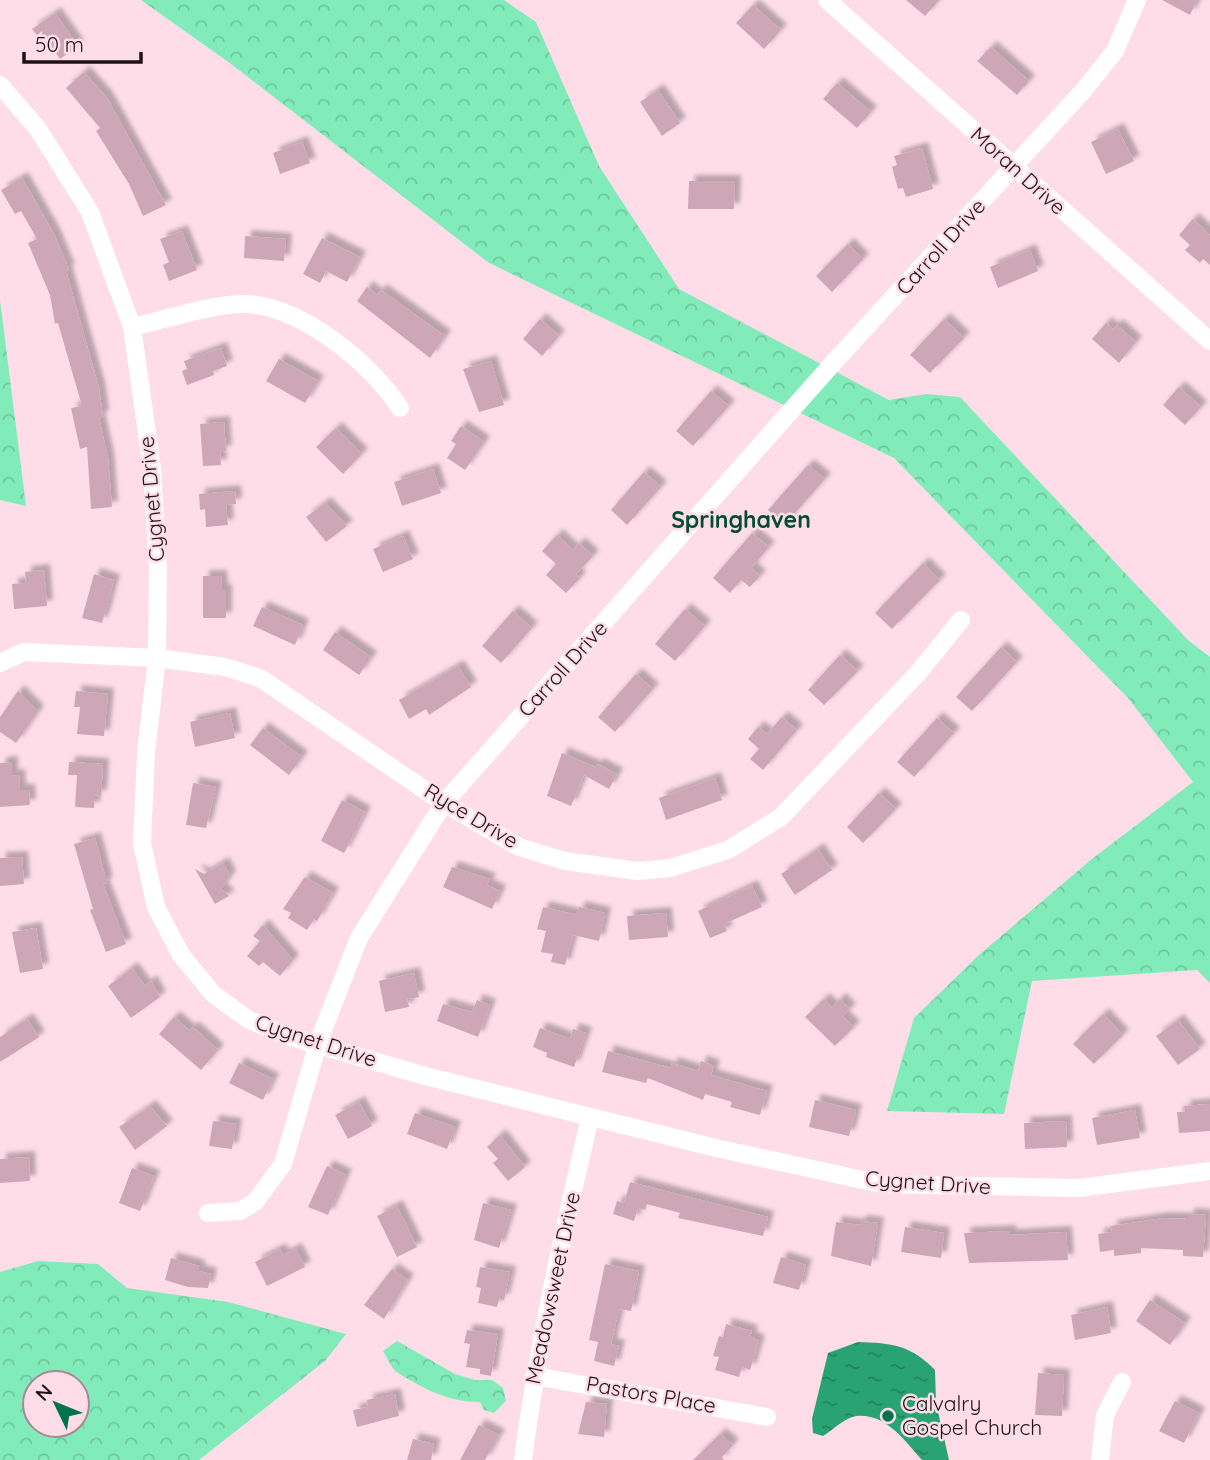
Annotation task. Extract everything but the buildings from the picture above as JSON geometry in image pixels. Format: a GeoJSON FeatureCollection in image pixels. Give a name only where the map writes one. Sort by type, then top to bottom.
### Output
{"type":"FeatureCollection","features":[{"type":"Feature","properties":{"kind":"street","name":"Moran Drive"},"geometry":{"type":"LineString","coordinates":[[827,0],[1210,341]]}},
{"type":"Feature","properties":{"kind":"street","name":"Carroll Drive"},"geometry":{"type":"LineString","coordinates":[[208,1213],[240,1211],[255,1202],[283,1164],[317,1042],[359,938],[444,803],[834,362],[1013,168],[1115,51],[1137,0]]}},
{"type":"Feature","properties":{"kind":"street","name":"Cygnet Drive"},"geometry":{"type":"LineString","coordinates":[[0,85],[38,129],[90,212],[132,327],[155,496],[157,658],[146,752],[142,843],[156,907],[181,955],[214,994],[249,1020],[288,1036],[317,1042],[425,1076],[590,1118],[881,1184],[1079,1188],[1210,1171]]}},
{"type":"Feature","properties":{"kind":"street"},"geometry":{"type":"LineString","coordinates":[[132,327],[242,304],[282,312],[317,331],[364,365],[388,390],[400,408]]}},
{"type":"Feature","properties":{"kind":"street","name":"Ryce Drive"},"geometry":{"type":"LineString","coordinates":[[0,663],[24,652],[157,658],[225,667],[260,678],[444,803],[519,847],[565,862],[638,872],[670,868],[728,850],[781,817],[918,673],[961,620]]}},
{"type":"Feature","properties":{"kind":"street","name":"Meadowsweet Drive"},"geometry":{"type":"LineString","coordinates":[[523,1460],[534,1376],[552,1277],[590,1118]]}},
{"type":"Feature","properties":{"kind":"street","name":"Pastors Place"},"geometry":{"type":"LineString","coordinates":[[534,1376],[767,1417]]}},
{"type":"Feature","properties":{"kind":"street"},"geometry":{"type":"LineString","coordinates":[[1100,1460],[1105,1415],[1122,1382]]}},
{"type":"Feature","properties":{"kind":"green space"},"geometry":{"type":"Polygon","coordinates":[[[141,0],[504,0],[536,22],[599,166],[679,289],[889,400],[926,394],[960,397],[1188,640],[1210,657],[1210,983],[1197,970],[1032,981],[1004,1114],[887,1111],[914,1018],[980,954],[1093,858],[1193,782],[1128,698],[894,458],[489,263],[227,61],[141,0]]]}},
{"type":"Feature","properties":{"kind":"green space"},"geometry":{"type":"Polygon","coordinates":[[[0,300],[26,506],[0,500],[0,300]]]}},
{"type":"Feature","properties":{"kind":"green space"},"geometry":{"type":"Polygon","coordinates":[[[38,1261],[98,1264],[127,1288],[228,1302],[346,1334],[325,1361],[199,1460],[0,1460],[0,1272],[38,1261]]]}},
{"type":"Feature","properties":{"kind":"green space"},"geometry":{"type":"Polygon","coordinates":[[[397,1341],[455,1374],[475,1380],[492,1380],[503,1388],[506,1401],[494,1413],[484,1410],[480,1402],[457,1400],[417,1384],[396,1371],[383,1351],[397,1341]]]}},
{"type":"Feature","properties":{"kind":"water"},"geometry":{"type":"Polygon","coordinates":[[[858,1342],[881,1343],[909,1350],[935,1370],[936,1403],[949,1460],[922,1460],[894,1430],[867,1416],[847,1419],[823,1436],[813,1433],[812,1419],[828,1353],[858,1342]]]}},
{"type":"Feature","properties":{"kind":"place","name":"Calvalry Gospel Church"},"geometry":{"type":"Point","coordinates":[888,1416]}},
{"type":"Feature","properties":{"kind":"district","name":"Springhaven"},"geometry":{"type":"Point","coordinates":[741,520]}}]}
